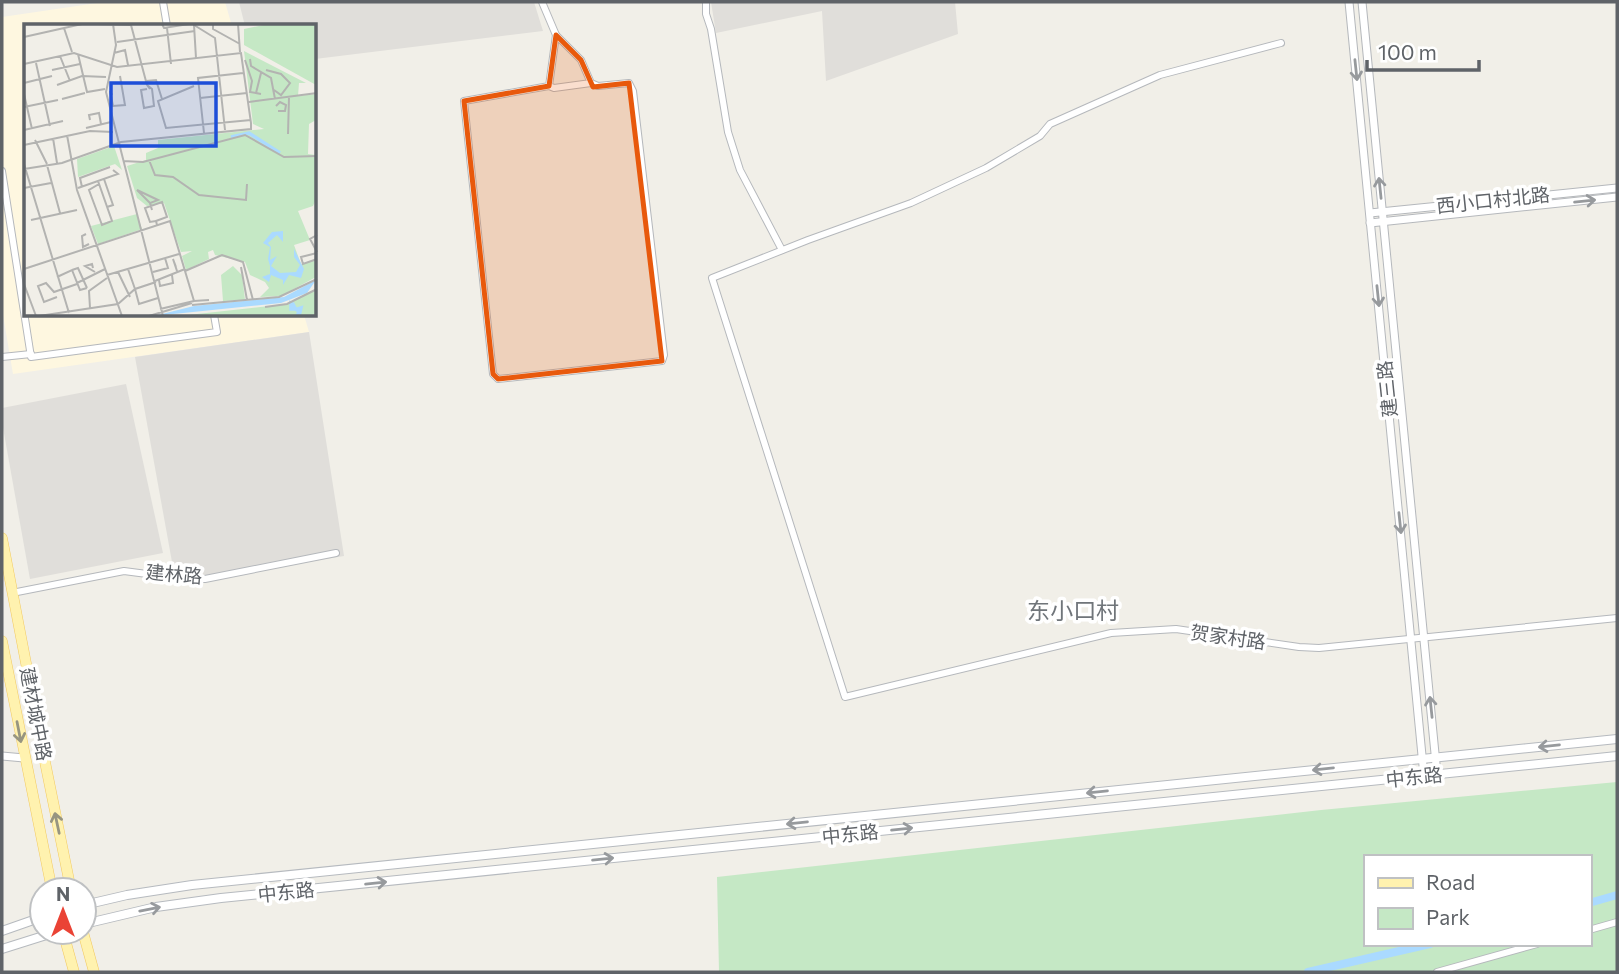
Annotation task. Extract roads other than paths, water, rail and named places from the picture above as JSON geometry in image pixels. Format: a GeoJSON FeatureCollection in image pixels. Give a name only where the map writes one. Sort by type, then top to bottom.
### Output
{"type":"FeatureCollection","features":[{"type":"Feature","properties":{"kind":"main road","name":"建材城中路"},"geometry":{"type":"LineString","coordinates":[[2,538],[68,876]]}},
{"type":"Feature","properties":{"kind":"main road","name":"建材城中路"},"geometry":{"type":"LineString","coordinates":[[2,640],[49,876]]}},
{"type":"Feature","properties":{"kind":"main road","name":"中东路"},"geometry":{"type":"LineString","coordinates":[[98,902],[192,885],[1617,738]]}},
{"type":"Feature","properties":{"kind":"main road","name":"中东路"},"geometry":{"type":"LineString","coordinates":[[98,921],[156,907],[221,898],[1617,756]]}},
{"type":"Feature","properties":{"kind":"main road"},"geometry":{"type":"LineString","coordinates":[[2,931],[28,922]]}},
{"type":"Feature","properties":{"kind":"main road"},"geometry":{"type":"LineString","coordinates":[[2,949],[28,941]]}},
{"type":"Feature","properties":{"kind":"main road"},"geometry":{"type":"LineString","coordinates":[[67,946],[74,972]]}},
{"type":"Feature","properties":{"kind":"main road"},"geometry":{"type":"LineString","coordinates":[[87,946],[94,972]]}},
{"type":"Feature","properties":{"kind":"street"},"geometry":{"type":"LineString","coordinates":[[163,2],[167,24]]}},
{"type":"Feature","properties":{"kind":"street"},"geometry":{"type":"LineString","coordinates":[[542,2],[556,35],[581,60],[591,83]]}},
{"type":"Feature","properties":{"kind":"street"},"geometry":{"type":"LineString","coordinates":[[706,2],[728,132],[740,170],[782,250],[911,204],[986,168],[1040,136],[1050,124],[1160,75],[1281,43]]}},
{"type":"Feature","properties":{"kind":"street","name":"建三路"},"geometry":{"type":"LineString","coordinates":[[1349,2],[1424,776]]}},
{"type":"Feature","properties":{"kind":"street","name":"建三路"},"geometry":{"type":"LineString","coordinates":[[1362,2],[1437,774]]}},
{"type":"Feature","properties":{"kind":"street"},"geometry":{"type":"LineString","coordinates":[[549,86],[556,35]]}},
{"type":"Feature","properties":{"kind":"street"},"geometry":{"type":"LineString","coordinates":[[591,83],[598,86],[629,83],[633,91],[664,355],[662,361],[498,379],[493,374],[464,101],[549,86],[554,88],[591,83]]}},
{"type":"Feature","properties":{"kind":"street"},"geometry":{"type":"LineString","coordinates":[[2,171],[5,216],[30,354]]}},
{"type":"Feature","properties":{"kind":"street","name":"西小口村北路"},"geometry":{"type":"LineString","coordinates":[[1370,213],[1617,188]]}},
{"type":"Feature","properties":{"kind":"street","name":"西小口村北路"},"geometry":{"type":"LineString","coordinates":[[1370,223],[1617,197]]}},
{"type":"Feature","properties":{"kind":"street","name":"贺家村路"},"geometry":{"type":"LineString","coordinates":[[782,250],[712,278],[845,697],[1111,633],[1176,629],[1319,648],[1617,618]]}},
{"type":"Feature","properties":{"kind":"street"},"geometry":{"type":"LineString","coordinates":[[2,356],[30,354],[31,357],[217,332],[214,317]]}},
{"type":"Feature","properties":{"kind":"street","name":"建林路"},"geometry":{"type":"LineString","coordinates":[[12,593],[130,570],[185,579],[205,579],[336,553]]}},
{"type":"Feature","properties":{"kind":"street"},"geometry":{"type":"LineString","coordinates":[[2,756],[24,758]]}},
{"type":"Feature","properties":{"kind":"street"},"geometry":{"type":"LineString","coordinates":[[1591,929],[1617,922]]}},
{"type":"Feature","properties":{"kind":"street"},"geometry":{"type":"LineString","coordinates":[[1437,972],[1530,946]]}},
{"type":"Feature","properties":{"kind":"waterway"},"geometry":{"type":"LineString","coordinates":[[1591,902],[1617,895]]}},
{"type":"Feature","properties":{"kind":"waterway"},"geometry":{"type":"LineString","coordinates":[[1308,972],[1421,946]]}},
{"type":"Feature","properties":{"kind":"district","name":"东小口村"},"geometry":{"type":"Point","coordinates":[1073,611]}}]}
